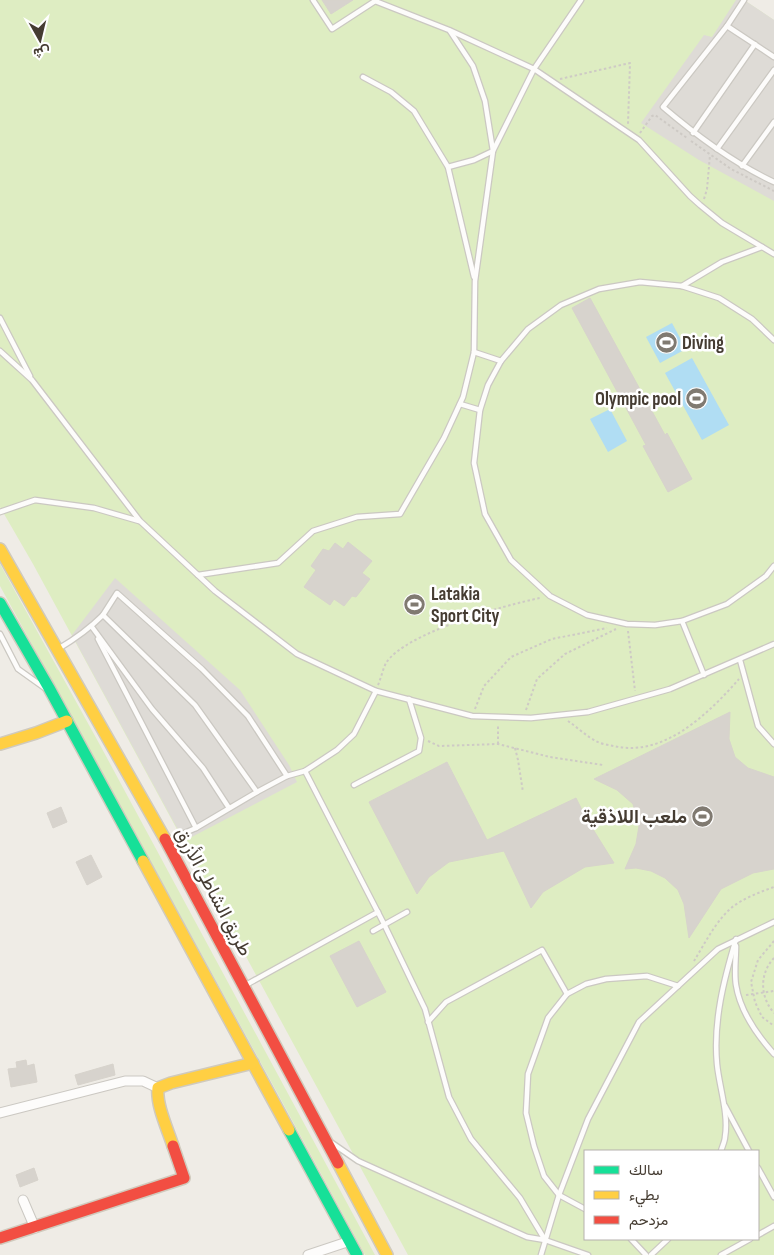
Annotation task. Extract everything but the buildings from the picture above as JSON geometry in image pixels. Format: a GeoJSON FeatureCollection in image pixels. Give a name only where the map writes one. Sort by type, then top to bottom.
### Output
{"type":"FeatureCollection","features":[{"type":"Feature","properties":{"kind":"main road","name":"طريق الشاطئ الأزرق"},"geometry":{"type":"LineString","coordinates":[[0,549],[166,841],[387,1255]]}},
{"type":"Feature","properties":{"kind":"main road"},"geometry":{"type":"LineString","coordinates":[[0,603],[52,693],[358,1255]]}},
{"type":"Feature","properties":{"kind":"main road"},"geometry":{"type":"LineString","coordinates":[[0,744],[36,734],[67,721]]}},
{"type":"Feature","properties":{"kind":"main road"},"geometry":{"type":"LineString","coordinates":[[0,1238],[184,1178],[159,1103],[158,1088],[171,1083],[253,1063]]}},
{"type":"Feature","properties":{"kind":"street"},"geometry":{"type":"LineString","coordinates":[[0,1113],[125,1081],[143,1081],[158,1088]]}},
{"type":"Feature","properties":{"kind":"street"},"geometry":{"type":"LineString","coordinates":[[23,1200],[34,1228]]}},
{"type":"Feature","properties":{"kind":"street"},"geometry":{"type":"LineString","coordinates":[[308,1255],[350,1241]]}},
{"type":"Feature","properties":{"kind":"lane"},"geometry":{"type":"LineString","coordinates":[[313,0],[332,29],[375,1],[449,30],[534,69],[636,138],[700,205],[722,223],[774,254]]}},
{"type":"Feature","properties":{"kind":"lane"},"geometry":{"type":"LineString","coordinates":[[364,0],[368,5]]}},
{"type":"Feature","properties":{"kind":"lane"},"geometry":{"type":"LineString","coordinates":[[448,167],[474,160],[493,151],[534,69],[581,0]]}},
{"type":"Feature","properties":{"kind":"lane"},"geometry":{"type":"LineString","coordinates":[[744,0],[727,26],[663,107],[693,133],[742,166],[772,181],[774,175]]}},
{"type":"Feature","properties":{"kind":"lane"},"geometry":{"type":"LineString","coordinates":[[727,26],[774,57]]}},
{"type":"Feature","properties":{"kind":"lane"},"geometry":{"type":"LineString","coordinates":[[198,575],[278,563],[313,531],[357,517],[400,514],[444,438],[460,404],[474,352],[475,281],[493,151],[485,101],[473,66],[449,30]]}},
{"type":"Feature","properties":{"kind":"lane"},"geometry":{"type":"LineString","coordinates":[[693,133],[755,44]]}},
{"type":"Feature","properties":{"kind":"lane"},"geometry":{"type":"LineString","coordinates":[[717,149],[774,70]]}},
{"type":"Feature","properties":{"kind":"lane"},"geometry":{"type":"LineString","coordinates":[[362,77],[391,92],[414,111],[448,167],[475,281]]}},
{"type":"Feature","properties":{"kind":"lane"},"geometry":{"type":"LineString","coordinates":[[742,166],[774,122]]}},
{"type":"Feature","properties":{"kind":"lane"},"geometry":{"type":"LineString","coordinates":[[682,286],[722,262],[762,247]]}},
{"type":"Feature","properties":{"kind":"lane"},"geometry":{"type":"LineString","coordinates":[[774,340],[752,319],[719,298],[682,286],[640,282],[599,289],[561,305],[528,330],[501,361],[488,385],[480,410],[474,463],[485,514],[511,560],[550,596],[587,615],[627,624],[655,625],[682,621],[727,604],[766,576],[774,566]]}},
{"type":"Feature","properties":{"kind":"lane"},"geometry":{"type":"LineString","coordinates":[[0,318],[32,380],[140,521],[216,591],[297,654],[376,691],[472,716],[524,717],[588,712],[670,689],[774,644]]}},
{"type":"Feature","properties":{"kind":"lane"},"geometry":{"type":"LineString","coordinates":[[0,352],[32,380]]}},
{"type":"Feature","properties":{"kind":"lane"},"geometry":{"type":"LineString","coordinates":[[474,352],[501,361]]}},
{"type":"Feature","properties":{"kind":"lane"},"geometry":{"type":"LineString","coordinates":[[460,404],[480,410]]}},
{"type":"Feature","properties":{"kind":"lane"},"geometry":{"type":"LineString","coordinates":[[0,512],[35,500],[94,508],[140,521]]}},
{"type":"Feature","properties":{"kind":"lane"},"geometry":{"type":"LineString","coordinates":[[58,649],[75,640],[92,627],[103,615],[117,593],[202,669],[248,716],[287,776]]}},
{"type":"Feature","properties":{"kind":"lane"},"geometry":{"type":"LineString","coordinates":[[103,615],[195,705],[257,792]]}},
{"type":"Feature","properties":{"kind":"lane"},"geometry":{"type":"LineString","coordinates":[[682,621],[704,675]]}},
{"type":"Feature","properties":{"kind":"lane"},"geometry":{"type":"LineString","coordinates":[[92,627],[152,709],[203,768],[229,808]]}},
{"type":"Feature","properties":{"kind":"lane"},"geometry":{"type":"LineString","coordinates":[[92,627],[196,828]]}},
{"type":"Feature","properties":{"kind":"lane"},"geometry":{"type":"LineString","coordinates":[[0,634],[18,669],[52,693]]}},
{"type":"Feature","properties":{"kind":"lane"},"geometry":{"type":"LineString","coordinates":[[740,660],[758,726],[774,744]]}},
{"type":"Feature","properties":{"kind":"lane"},"geometry":{"type":"LineString","coordinates":[[166,841],[196,828],[287,776],[305,771],[337,750],[354,734],[376,691]]}},
{"type":"Feature","properties":{"kind":"lane"},"geometry":{"type":"LineString","coordinates":[[354,785],[419,751],[421,738],[409,699]]}},
{"type":"Feature","properties":{"kind":"lane"},"geometry":{"type":"LineString","coordinates":[[305,771],[378,912],[425,1009],[449,1097],[471,1139],[520,1198],[545,1240]]}},
{"type":"Feature","properties":{"kind":"lane"},"geometry":{"type":"LineString","coordinates":[[243,986],[378,912]]}},
{"type":"Feature","properties":{"kind":"lane"},"geometry":{"type":"LineString","coordinates":[[373,931],[407,912]]}},
{"type":"Feature","properties":{"kind":"lane"},"geometry":{"type":"LineString","coordinates":[[541,1255],[559,1195],[588,1119],[639,1022],[718,949],[774,922]]}},
{"type":"Feature","properties":{"kind":"lane"},"geometry":{"type":"LineString","coordinates":[[736,939],[736,985],[739,996],[745,1014],[774,1054]]}},
{"type":"Feature","properties":{"kind":"lane"},"geometry":{"type":"LineString","coordinates":[[721,1150],[725,1136],[724,1102],[717,1063],[718,1018],[725,978],[736,939]]}},
{"type":"Feature","properties":{"kind":"lane"},"geometry":{"type":"LineString","coordinates":[[428,1022],[446,1002],[542,950],[568,994]]}},
{"type":"Feature","properties":{"kind":"lane"},"geometry":{"type":"LineString","coordinates":[[584,1208],[559,1195],[544,1176],[526,1113],[528,1074],[548,1018],[568,994],[586,984],[606,979],[647,976],[678,986]]}},
{"type":"Feature","properties":{"kind":"lane"},"geometry":{"type":"LineString","coordinates":[[724,1102],[748,1150]]}},
{"type":"Feature","properties":{"kind":"lane"},"geometry":{"type":"LineString","coordinates":[[323,1138],[358,1161],[527,1237],[545,1240],[588,1255]]}},
{"type":"Feature","properties":{"kind":"lane"},"geometry":{"type":"LineString","coordinates":[[759,1170],[774,1197]]}},
{"type":"Feature","properties":{"kind":"lane"},"geometry":{"type":"LineString","coordinates":[[768,1186],[774,1182]]}},
{"type":"Feature","properties":{"kind":"lane"},"geometry":{"type":"LineString","coordinates":[[759,1234],[774,1226]]}},
{"type":"Feature","properties":{"kind":"lane"},"geometry":{"type":"LineString","coordinates":[[632,1240],[646,1255]]}},
{"type":"Feature","properties":{"kind":"lane"},"geometry":{"type":"LineString","coordinates":[[651,1255],[667,1240]]}},
{"type":"Feature","properties":{"kind":"lane"},"geometry":{"type":"LineString","coordinates":[[720,1255],[748,1240]]}},
{"type":"Feature","properties":{"kind":"path"},"geometry":{"type":"LineString","coordinates":[[552,81],[630,63],[627,132]]}},
{"type":"Feature","properties":{"kind":"path"},"geometry":{"type":"LineString","coordinates":[[636,138],[652,116],[657,116],[710,155],[746,178],[774,191]]}},
{"type":"Feature","properties":{"kind":"path"},"geometry":{"type":"LineString","coordinates":[[700,205],[706,194],[710,155]]}},
{"type":"Feature","properties":{"kind":"path"},"geometry":{"type":"LineString","coordinates":[[376,691],[387,663],[406,646],[459,621],[509,604],[550,596]]}},
{"type":"Feature","properties":{"kind":"path"},"geometry":{"type":"LineString","coordinates":[[627,624],[636,699]]}},
{"type":"Feature","properties":{"kind":"path"},"geometry":{"type":"LineString","coordinates":[[472,716],[484,686],[512,657],[552,639],[627,624]]}},
{"type":"Feature","properties":{"kind":"path"},"geometry":{"type":"LineString","coordinates":[[524,717],[537,679],[558,660],[565,654],[627,624]]}},
{"type":"Feature","properties":{"kind":"path"},"geometry":{"type":"LineString","coordinates":[[560,715],[597,742],[622,748],[647,746],[667,739],[694,723],[718,703],[743,673]]}},
{"type":"Feature","properties":{"kind":"path"},"geometry":{"type":"LineString","coordinates":[[498,716],[498,744]]}},
{"type":"Feature","properties":{"kind":"path"},"geometry":{"type":"LineString","coordinates":[[421,738],[439,746],[498,744],[550,757],[602,765]]}},
{"type":"Feature","properties":{"kind":"path"},"geometry":{"type":"LineString","coordinates":[[515,748],[523,792]]}},
{"type":"Feature","properties":{"kind":"path"},"geometry":{"type":"LineString","coordinates":[[692,962],[712,930],[734,906],[754,894],[774,887]]}},
{"type":"Feature","properties":{"kind":"path"},"geometry":{"type":"LineString","coordinates":[[774,941],[758,960],[751,982],[755,1002],[762,1017],[774,1026]]}},
{"type":"Feature","properties":{"kind":"path"},"geometry":{"type":"LineString","coordinates":[[774,958],[763,979],[763,998],[774,1013]]}},
{"type":"Feature","properties":{"kind":"path"},"geometry":{"type":"LineString","coordinates":[[739,996],[774,990]]}},
{"type":"Feature","properties":{"kind":"green space","name":"Latakia Sport City"},"geometry":{"type":"Polygon","coordinates":[[[0,0],[744,0],[774,20],[774,1255],[408,1255],[33,564],[0,507],[0,0]]]}},
{"type":"Feature","properties":{"kind":"green space"},"geometry":{"type":"Polygon","coordinates":[[[0,564],[100,745],[375,1255],[365,1255],[0,586],[0,564]]]}},
{"type":"Feature","properties":{"kind":"shaded area"},"geometry":{"type":"Polygon","coordinates":[[[736,0],[744,0],[774,20],[774,201],[699,160],[641,123],[704,35],[712,37],[736,0]]]}},
{"type":"Feature","properties":{"kind":"shaded area"},"geometry":{"type":"Polygon","coordinates":[[[115,578],[240,690],[289,765],[297,782],[184,841],[72,635],[115,578]]]}},
{"type":"Feature","properties":{"kind":"water","name":"Diving"},"geometry":{"type":"Polygon","coordinates":[[[672,323],[686,349],[660,363],[646,337],[672,323]]]}},
{"type":"Feature","properties":{"kind":"water","name":"Olympic pool"},"geometry":{"type":"Polygon","coordinates":[[[692,358],[729,425],[702,440],[665,373],[692,358]]]}},
{"type":"Feature","properties":{"kind":"water"},"geometry":{"type":"Polygon","coordinates":[[[610,409],[627,441],[608,452],[590,419],[610,409]]]}},
{"type":"Feature","properties":{"kind":"traffic: fast"},"geometry":{"type":"LineString","coordinates":[[0,603],[49,688],[143,861]]}},
{"type":"Feature","properties":{"kind":"traffic: fast"},"geometry":{"type":"LineString","coordinates":[[289,1130],[357,1255]]}},
{"type":"Feature","properties":{"kind":"traffic: slow"},"geometry":{"type":"LineString","coordinates":[[0,549],[165,839]]}},
{"type":"Feature","properties":{"kind":"traffic: slow"},"geometry":{"type":"LineString","coordinates":[[0,744],[67,721]]}},
{"type":"Feature","properties":{"kind":"traffic: slow"},"geometry":{"type":"LineString","coordinates":[[143,861],[289,1130]]}},
{"type":"Feature","properties":{"kind":"traffic: slow"},"geometry":{"type":"LineString","coordinates":[[173,1146],[161,1110],[158,1088],[171,1083],[253,1063]]}},
{"type":"Feature","properties":{"kind":"traffic: slow"},"geometry":{"type":"LineString","coordinates":[[338,1163],[387,1255]]}},
{"type":"Feature","properties":{"kind":"traffic: jam"},"geometry":{"type":"LineString","coordinates":[[165,839],[338,1163]]}},
{"type":"Feature","properties":{"kind":"traffic: jam"},"geometry":{"type":"LineString","coordinates":[[0,1238],[184,1178],[173,1146]]}},
{"type":"Feature","properties":{"kind":"place","name":"Diving"},"geometry":{"type":"Point","coordinates":[666,343]}},
{"type":"Feature","properties":{"kind":"place","name":"Olympic pool"},"geometry":{"type":"Point","coordinates":[697,399]}},
{"type":"Feature","properties":{"kind":"place","name":"Latakia Sport City"},"geometry":{"type":"Point","coordinates":[415,605]}},
{"type":"Feature","properties":{"kind":"place","name":"ملعب اللاذقية"},"geometry":{"type":"Point","coordinates":[703,817]}}]}
